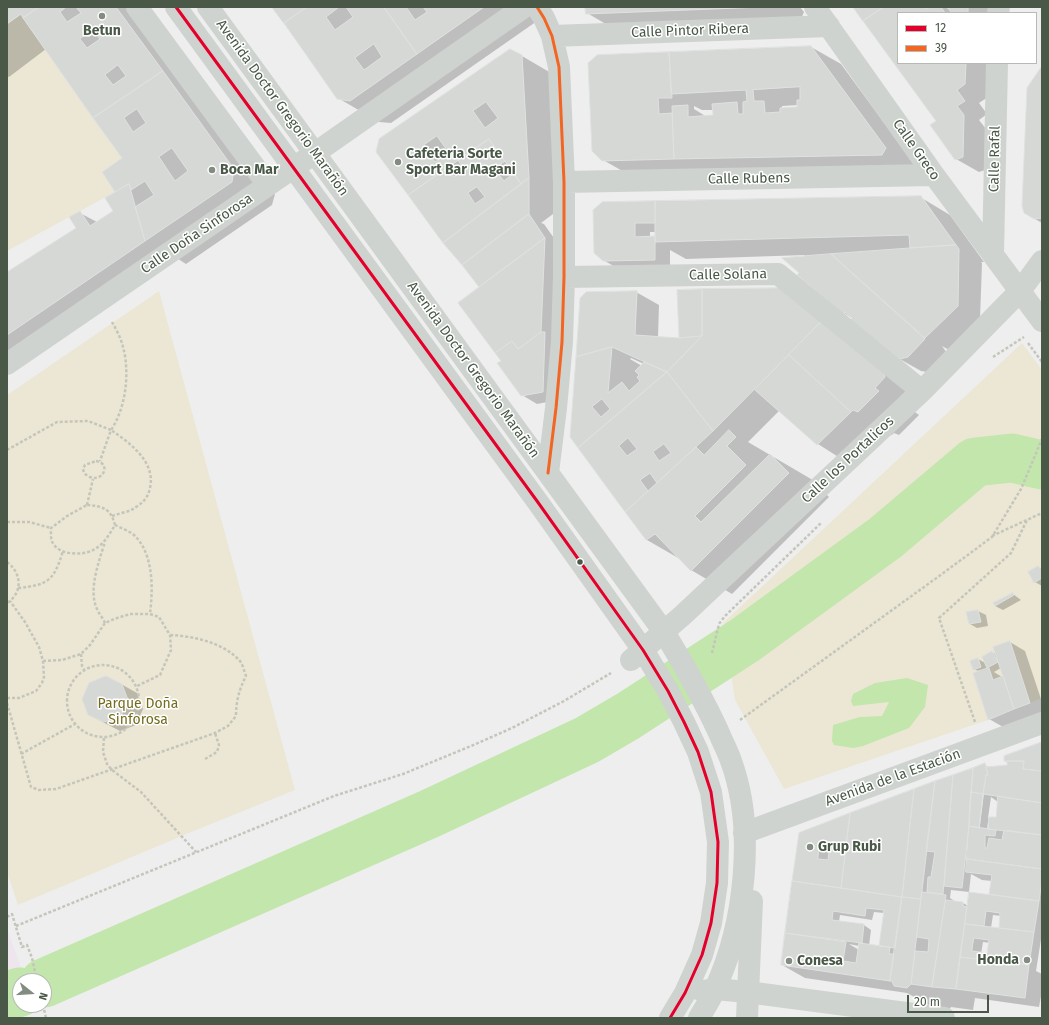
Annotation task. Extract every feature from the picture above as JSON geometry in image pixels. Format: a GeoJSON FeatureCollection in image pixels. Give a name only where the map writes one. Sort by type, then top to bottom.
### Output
{"type":"FeatureCollection","features":[{"type":"Feature","properties":{"kind":"street"},"geometry":{"type":"LineString","coordinates":[[138,7],[268,185]]}},
{"type":"Feature","properties":{"kind":"street","name":"Avenida Doctor Gregorio Marañón"},"geometry":{"type":"LineString","coordinates":[[176,7],[293,168],[642,657],[668,691],[698,752],[711,792],[715,816],[718,842],[717,883],[711,923],[702,954],[685,993],[670,1018]]}},
{"type":"Feature","properties":{"kind":"street","name":"Avenida Doctor Gregorio Marañón"},"geometry":{"type":"LineString","coordinates":[[208,7],[670,640],[695,684],[731,762],[750,831],[738,920],[729,953],[715,989],[699,1018]]}},
{"type":"Feature","properties":{"kind":"street","name":"Calle Doña Sinforosa"},"geometry":{"type":"LineString","coordinates":[[7,364],[315,153],[524,7]]}},
{"type":"Feature","properties":{"kind":"street"},"geometry":{"type":"LineString","coordinates":[[537,7],[552,36],[559,67],[564,182],[562,342],[548,473]]}},
{"type":"Feature","properties":{"kind":"street","name":"Calle Greco"},"geometry":{"type":"LineString","coordinates":[[816,7],[934,175],[1042,320]]}},
{"type":"Feature","properties":{"kind":"street","name":"Calle Pintor Ribera"},"geometry":{"type":"LineString","coordinates":[[552,36],[829,26]]}},
{"type":"Feature","properties":{"kind":"street","name":"Calle Rafal"},"geometry":{"type":"LineString","coordinates":[[993,255],[997,64]]}},
{"type":"Feature","properties":{"kind":"street","name":"Calle Rubens"},"geometry":{"type":"LineString","coordinates":[[564,182],[934,175]]}},
{"type":"Feature","properties":{"kind":"street","name":"Calle los Portalicos"},"geometry":{"type":"LineString","coordinates":[[642,657],[670,640],[922,392],[1020,291],[1042,261]]}},
{"type":"Feature","properties":{"kind":"street","name":"Calle Solana"},"geometry":{"type":"LineString","coordinates":[[564,277],[778,274],[922,392]]}},
{"type":"Feature","properties":{"kind":"street","name":"Avenida de la Estación"},"geometry":{"type":"LineString","coordinates":[[750,831],[1042,723]]}},
{"type":"Feature","properties":{"kind":"street"},"geometry":{"type":"LineString","coordinates":[[747,1018],[750,831]]}},
{"type":"Feature","properties":{"kind":"street"},"geometry":{"type":"LineString","coordinates":[[685,993],[715,989],[748,992],[944,1018]]}},
{"type":"Feature","properties":{"kind":"path"},"geometry":{"type":"LineString","coordinates":[[100,461],[111,430],[119,417],[125,392],[126,356],[123,345],[110,319]]}},
{"type":"Feature","properties":{"kind":"path"},"geometry":{"type":"LineString","coordinates":[[992,359],[997,354],[1024,337],[1042,362]]}},
{"type":"Feature","properties":{"kind":"path"},"geometry":{"type":"LineString","coordinates":[[7,450],[57,422],[88,421],[111,430],[130,443],[147,463],[152,480],[148,497],[135,508],[112,516]]}},
{"type":"Feature","properties":{"kind":"path"},"geometry":{"type":"LineString","coordinates":[[992,537],[1021,489],[1042,439]]}},
{"type":"Feature","properties":{"kind":"path"},"geometry":{"type":"LineString","coordinates":[[100,461],[104,465],[105,470],[103,475],[93,479],[88,477],[84,473],[83,469],[85,465],[90,462],[100,461]]}},
{"type":"Feature","properties":{"kind":"path"},"geometry":{"type":"LineString","coordinates":[[87,505],[93,479]]}},
{"type":"Feature","properties":{"kind":"path"},"geometry":{"type":"LineString","coordinates":[[51,528],[67,516],[87,505],[97,506],[108,511],[112,516],[115,525],[133,534],[142,544],[148,561],[151,579],[152,599],[150,614]]}},
{"type":"Feature","properties":{"kind":"path"},"geometry":{"type":"LineString","coordinates":[[743,718],[992,537],[1042,513]]}},
{"type":"Feature","properties":{"kind":"path"},"geometry":{"type":"LineString","coordinates":[[977,727],[940,618],[1011,553],[1027,520]]}},
{"type":"Feature","properties":{"kind":"path"},"geometry":{"type":"LineString","coordinates":[[7,522],[29,522],[51,528]]}},
{"type":"Feature","properties":{"kind":"path"},"geometry":{"type":"LineString","coordinates":[[712,653],[719,624],[725,616],[821,523]]}},
{"type":"Feature","properties":{"kind":"path"},"geometry":{"type":"LineString","coordinates":[[105,623],[96,609],[94,596],[95,579],[106,540],[115,525]]}},
{"type":"Feature","properties":{"kind":"path"},"geometry":{"type":"LineString","coordinates":[[51,528],[51,538],[55,546],[63,551],[78,553],[91,551],[106,540]]}},
{"type":"Feature","properties":{"kind":"path"},"geometry":{"type":"LineString","coordinates":[[18,588],[33,587],[44,584],[52,577],[63,551]]}},
{"type":"Feature","properties":{"kind":"path"},"geometry":{"type":"LineString","coordinates":[[7,562],[16,572],[19,580],[15,596],[8,602],[25,622],[39,647],[43,661],[44,677],[42,683],[36,691],[19,698],[7,698]]}},
{"type":"Feature","properties":{"kind":"path"},"geometry":{"type":"LineString","coordinates":[[43,661],[62,660],[81,654],[90,645],[105,623],[114,619],[130,614],[150,614],[159,617],[170,635],[171,650],[160,675],[137,686]]}},
{"type":"Feature","properties":{"kind":"path"},"geometry":{"type":"LineString","coordinates":[[7,703],[30,787],[39,790],[56,789],[215,733],[228,726],[236,716],[236,702],[246,676],[241,662],[227,651],[208,642],[177,635],[170,635]]}},
{"type":"Feature","properties":{"kind":"path"},"geometry":{"type":"LineString","coordinates":[[81,654],[82,666],[84,669]]}},
{"type":"Feature","properties":{"kind":"path"},"geometry":{"type":"LineString","coordinates":[[16,926],[334,796],[403,774],[472,746],[512,728],[564,701],[642,657]]}},
{"type":"Feature","properties":{"kind":"path"},"geometry":{"type":"LineString","coordinates":[[104,664],[124,670],[137,686],[140,706],[131,725],[113,736],[104,738],[93,736],[75,724],[67,705],[70,685],[84,669],[104,664]]}},
{"type":"Feature","properties":{"kind":"path"},"geometry":{"type":"LineString","coordinates":[[21,754],[75,724]]}},
{"type":"Feature","properties":{"kind":"path"},"geometry":{"type":"LineString","coordinates":[[205,759],[217,752],[219,745],[215,733]]}},
{"type":"Feature","properties":{"kind":"path"},"geometry":{"type":"LineString","coordinates":[[104,738],[103,752],[107,764],[112,770],[141,792],[196,852]]}},
{"type":"Feature","properties":{"kind":"path"},"geometry":{"type":"LineString","coordinates":[[7,917],[12,914],[22,947],[27,945],[35,973]]}},
{"type":"Feature","properties":{"kind":"green space"},"geometry":{"type":"Polygon","coordinates":[[[21,14],[122,158],[102,172],[115,192],[7,251],[7,24],[21,14]]]}},
{"type":"Feature","properties":{"kind":"green space","name":"Parque Doña Sinforosa"},"geometry":{"type":"Polygon","coordinates":[[[159,291],[295,790],[18,905],[7,872],[7,395],[159,291]]]}},
{"type":"Feature","properties":{"kind":"green space"},"geometry":{"type":"Polygon","coordinates":[[[1022,343],[1042,370],[1042,698],[988,720],[784,789],[735,700],[723,623],[1022,343]]]}},
{"type":"Feature","properties":{"kind":"sand"},"geometry":{"type":"Polygon","coordinates":[[[7,927],[21,968],[7,973],[7,927]]]}},
{"type":"Feature","properties":{"kind":"shaded area"},"geometry":{"type":"Polygon","coordinates":[[[907,678],[928,685],[925,707],[909,728],[863,746],[853,748],[834,745],[832,741],[833,725],[860,717],[882,716],[889,702],[853,706],[851,701],[853,694],[875,683],[907,678]]]}},
{"type":"Feature","properties":{"kind":"building"},"geometry":{"type":"Polygon","coordinates":[[[7,7],[39,7],[23,18],[21,14],[7,24],[7,7]]]}},
{"type":"Feature","properties":{"kind":"building"},"geometry":{"type":"Polygon","coordinates":[[[39,7],[66,7],[60,12],[67,22],[81,13],[76,7],[116,7],[163,71],[93,118],[23,18],[39,7]],[[93,29],[80,39],[87,48],[100,39],[93,29]],[[118,65],[105,75],[113,85],[126,76],[118,65]]]}},
{"type":"Feature","properties":{"kind":"building"},"geometry":{"type":"Polygon","coordinates":[[[272,7],[307,7],[284,23],[272,7]]]}},
{"type":"Feature","properties":{"kind":"building"},"geometry":{"type":"Polygon","coordinates":[[[307,7],[339,7],[326,17],[335,30],[353,17],[346,7],[384,7],[417,54],[350,101],[337,99],[284,23],[307,7]],[[374,44],[355,58],[364,70],[382,57],[374,44]]]}},
{"type":"Feature","properties":{"kind":"building"},"geometry":{"type":"Polygon","coordinates":[[[384,7],[406,7],[415,20],[427,12],[423,7],[484,7],[417,54],[384,7]]]}},
{"type":"Feature","properties":{"kind":"building"},"geometry":{"type":"Polygon","coordinates":[[[585,7],[763,7],[586,14],[585,7]]]}},
{"type":"Feature","properties":{"kind":"building"},"geometry":{"type":"Polygon","coordinates":[[[853,7],[884,7],[863,21],[853,7]]]}},
{"type":"Feature","properties":{"kind":"building"},"geometry":{"type":"Polygon","coordinates":[[[884,7],[925,7],[926,9],[929,7],[941,7],[944,12],[897,12],[897,64],[966,64],[965,84],[957,90],[965,101],[957,106],[964,115],[963,157],[955,160],[930,125],[936,121],[863,21],[884,7]]]}},
{"type":"Feature","properties":{"kind":"building"},"geometry":{"type":"Polygon","coordinates":[[[948,7],[968,7],[968,12],[951,12],[948,7]]]}},
{"type":"Feature","properties":{"kind":"building"},"geometry":{"type":"Polygon","coordinates":[[[811,46],[886,148],[882,155],[674,159],[672,106],[688,105],[688,117],[713,115],[712,104],[737,102],[738,114],[743,114],[743,102],[747,101],[746,90],[671,94],[669,52],[811,46]],[[800,87],[753,90],[754,101],[764,101],[765,113],[780,112],[780,108],[797,107],[797,100],[800,100],[800,87]]]}},
{"type":"Feature","properties":{"kind":"building"},"geometry":{"type":"Polygon","coordinates":[[[510,49],[522,55],[529,178],[521,184],[489,139],[408,195],[376,152],[379,139],[510,49]],[[486,102],[473,111],[485,128],[498,118],[486,102]],[[437,136],[424,145],[435,162],[449,153],[437,136]]]}},
{"type":"Feature","properties":{"kind":"building"},"geometry":{"type":"Polygon","coordinates":[[[669,52],[672,98],[658,98],[659,114],[672,113],[674,159],[602,161],[592,151],[588,63],[597,55],[669,52]]]}},
{"type":"Feature","properties":{"kind":"building"},"geometry":{"type":"Polygon","coordinates":[[[1042,66],[1042,218],[1034,219],[1024,213],[1022,206],[1027,88],[1042,66]]]}},
{"type":"Feature","properties":{"kind":"building"},"geometry":{"type":"Polygon","coordinates":[[[163,71],[234,169],[232,182],[145,241],[135,207],[154,195],[145,181],[131,190],[129,184],[115,192],[102,172],[122,158],[93,118],[163,71]],[[137,109],[124,118],[133,132],[146,123],[137,109]],[[172,148],[159,157],[175,181],[188,171],[172,148]]]}},
{"type":"Feature","properties":{"kind":"building"},"geometry":{"type":"Polygon","coordinates":[[[489,139],[505,161],[494,169],[504,181],[514,173],[521,184],[443,243],[408,195],[448,167],[454,177],[464,170],[458,160],[489,139]],[[477,187],[468,193],[475,204],[485,197],[477,187]]]}},
{"type":"Feature","properties":{"kind":"building"},"geometry":{"type":"Polygon","coordinates":[[[529,178],[529,214],[462,265],[443,243],[529,178]]]}},
{"type":"Feature","properties":{"kind":"building"},"geometry":{"type":"Polygon","coordinates":[[[129,184],[145,241],[7,335],[7,272],[76,228],[69,217],[80,211],[90,226],[113,211],[105,198],[129,184]]]}},
{"type":"Feature","properties":{"kind":"building"},"geometry":{"type":"Polygon","coordinates":[[[921,196],[956,245],[910,248],[909,235],[655,242],[655,201],[921,196]]]}},
{"type":"Feature","properties":{"kind":"building"},"geometry":{"type":"Polygon","coordinates":[[[655,201],[655,223],[635,223],[635,237],[655,236],[655,260],[603,261],[594,253],[593,210],[602,202],[655,201]]]}},
{"type":"Feature","properties":{"kind":"building"},"geometry":{"type":"Polygon","coordinates":[[[529,214],[545,238],[479,287],[462,265],[529,214]]]}},
{"type":"Feature","properties":{"kind":"building"},"geometry":{"type":"Polygon","coordinates":[[[545,238],[541,332],[518,349],[512,341],[495,353],[458,303],[545,238]]]}},
{"type":"Feature","properties":{"kind":"building"},"geometry":{"type":"Polygon","coordinates":[[[956,245],[959,249],[958,306],[925,338],[831,254],[956,245]]]}},
{"type":"Feature","properties":{"kind":"building"},"geometry":{"type":"Polygon","coordinates":[[[831,254],[925,339],[908,357],[900,359],[850,320],[852,318],[845,312],[843,314],[797,275],[799,273],[782,258],[831,254]]]}},
{"type":"Feature","properties":{"kind":"building"},"geometry":{"type":"Polygon","coordinates":[[[779,288],[821,322],[713,431],[667,372],[702,336],[702,289],[779,288]]]}},
{"type":"Feature","properties":{"kind":"building"},"geometry":{"type":"Polygon","coordinates":[[[702,289],[702,336],[679,338],[677,290],[702,289]]]}},
{"type":"Feature","properties":{"kind":"building"},"geometry":{"type":"Polygon","coordinates":[[[637,291],[635,335],[679,338],[702,336],[667,372],[612,347],[576,357],[580,298],[586,292],[637,291]]]}},
{"type":"Feature","properties":{"kind":"building"},"geometry":{"type":"Polygon","coordinates":[[[821,322],[884,373],[885,377],[875,388],[879,391],[858,412],[853,410],[851,412],[789,355],[821,322]]]}},
{"type":"Feature","properties":{"kind":"building"},"geometry":{"type":"Polygon","coordinates":[[[541,332],[545,332],[543,392],[521,396],[497,363],[501,361],[495,353],[512,341],[518,349],[541,332]]]}},
{"type":"Feature","properties":{"kind":"building"},"geometry":{"type":"Polygon","coordinates":[[[612,347],[608,393],[622,382],[629,391],[640,381],[637,377],[639,375],[635,371],[644,362],[667,372],[578,448],[570,437],[576,357],[612,347]],[[602,399],[592,407],[601,417],[610,409],[602,399]]]}},
{"type":"Feature","properties":{"kind":"building"},"geometry":{"type":"Polygon","coordinates":[[[789,355],[851,412],[817,445],[755,390],[789,355]]]}},
{"type":"Feature","properties":{"kind":"building"},"geometry":{"type":"Polygon","coordinates":[[[667,372],[713,431],[657,483],[650,473],[640,480],[648,491],[625,512],[578,448],[667,372]],[[628,438],[619,446],[627,456],[637,449],[628,438]],[[664,444],[653,452],[659,461],[671,453],[664,444]]]}},
{"type":"Feature","properties":{"kind":"building"},"geometry":{"type":"Polygon","coordinates":[[[729,430],[736,437],[727,446],[746,465],[695,516],[701,522],[770,454],[789,473],[691,571],[655,534],[646,540],[625,512],[696,447],[704,455],[729,430]]]}},
{"type":"Feature","properties":{"kind":"building"},"geometry":{"type":"Polygon","coordinates":[[[1038,566],[1042,571],[1042,578],[1034,583],[1028,572],[1038,566]]]}},
{"type":"Feature","properties":{"kind":"building"},"geometry":{"type":"Polygon","coordinates":[[[1013,593],[1014,595],[995,606],[993,603],[1013,593]]]}},
{"type":"Feature","properties":{"kind":"building"},"geometry":{"type":"Polygon","coordinates":[[[978,610],[981,622],[969,624],[966,612],[978,610]]]}},
{"type":"Feature","properties":{"kind":"building"},"geometry":{"type":"Polygon","coordinates":[[[1010,641],[1030,703],[1014,709],[993,647],[1010,641]]]}},
{"type":"Feature","properties":{"kind":"building"},"geometry":{"type":"Polygon","coordinates":[[[992,651],[998,662],[987,668],[982,657],[992,651]]]}},
{"type":"Feature","properties":{"kind":"building"},"geometry":{"type":"Polygon","coordinates":[[[978,658],[981,667],[973,670],[970,661],[978,658]]]}},
{"type":"Feature","properties":{"kind":"building"},"geometry":{"type":"Polygon","coordinates":[[[989,668],[993,680],[1003,676],[1014,709],[988,720],[973,673],[989,668]]]}},
{"type":"Feature","properties":{"kind":"building"},"geometry":{"type":"Polygon","coordinates":[[[106,676],[122,684],[128,700],[121,716],[104,722],[88,715],[82,699],[89,683],[106,676]]]}},
{"type":"Feature","properties":{"kind":"building"},"geometry":{"type":"Polygon","coordinates":[[[1042,742],[1042,771],[1023,769],[1024,761],[1004,761],[1004,756],[1042,742]]]}},
{"type":"Feature","properties":{"kind":"building"},"geometry":{"type":"Polygon","coordinates":[[[1007,761],[1024,761],[1023,769],[1042,771],[1042,803],[983,794],[986,775],[988,775],[986,767],[1007,765],[1007,761]]]}},
{"type":"Feature","properties":{"kind":"building"},"geometry":{"type":"Polygon","coordinates":[[[985,763],[988,775],[986,775],[983,794],[971,792],[973,768],[985,763]]]}},
{"type":"Feature","properties":{"kind":"building"},"geometry":{"type":"Polygon","coordinates":[[[973,768],[969,826],[962,888],[944,886],[953,775],[973,768]]]}},
{"type":"Feature","properties":{"kind":"building"},"geometry":{"type":"Polygon","coordinates":[[[953,775],[943,894],[927,892],[928,877],[931,877],[935,852],[926,851],[935,781],[953,775]]]}},
{"type":"Feature","properties":{"kind":"building"},"geometry":{"type":"Polygon","coordinates":[[[935,781],[921,899],[902,897],[914,789],[935,781]]]}},
{"type":"Feature","properties":{"kind":"building"},"geometry":{"type":"Polygon","coordinates":[[[914,789],[902,897],[841,888],[850,813],[914,789]]]}},
{"type":"Feature","properties":{"kind":"building"},"geometry":{"type":"Polygon","coordinates":[[[971,792],[983,794],[979,828],[969,826],[971,792]]]}},
{"type":"Feature","properties":{"kind":"building"},"geometry":{"type":"Polygon","coordinates":[[[998,796],[1042,803],[1042,835],[988,829],[989,817],[996,817],[998,796]]]}},
{"type":"Feature","properties":{"kind":"building"},"geometry":{"type":"Polygon","coordinates":[[[850,813],[841,888],[792,881],[799,833],[850,813]],[[820,843],[818,859],[828,860],[830,844],[820,843]]]}},
{"type":"Feature","properties":{"kind":"building"},"geometry":{"type":"Polygon","coordinates":[[[969,826],[996,830],[995,836],[985,835],[985,848],[987,848],[989,838],[1002,840],[1004,830],[1042,835],[1042,869],[967,859],[969,826]]]}},
{"type":"Feature","properties":{"kind":"building"},"geometry":{"type":"Polygon","coordinates":[[[967,859],[1042,869],[1039,901],[989,894],[992,875],[966,872],[967,859]]]}},
{"type":"Feature","properties":{"kind":"building"},"geometry":{"type":"Polygon","coordinates":[[[792,881],[902,897],[895,948],[879,946],[884,910],[866,908],[865,916],[833,911],[832,920],[864,924],[862,943],[785,933],[792,881]]]}},
{"type":"Feature","properties":{"kind":"building"},"geometry":{"type":"Polygon","coordinates":[[[922,892],[946,895],[932,987],[911,984],[915,951],[928,952],[929,939],[917,937],[922,892]]]}},
{"type":"Feature","properties":{"kind":"building"},"geometry":{"type":"Polygon","coordinates":[[[969,892],[1039,901],[1034,932],[999,928],[1000,913],[986,911],[984,926],[965,924],[969,892]]]}},
{"type":"Feature","properties":{"kind":"building"},"geometry":{"type":"Polygon","coordinates":[[[902,897],[921,899],[911,984],[907,988],[894,986],[892,981],[890,981],[902,897]]]}},
{"type":"Feature","properties":{"kind":"building"},"geometry":{"type":"Polygon","coordinates":[[[946,900],[963,902],[963,906],[967,907],[956,989],[932,987],[946,900]]]}},
{"type":"Feature","properties":{"kind":"building"},"geometry":{"type":"Polygon","coordinates":[[[965,924],[1034,932],[1029,965],[960,957],[965,924]],[[974,938],[972,951],[987,953],[989,940],[974,938]]]}},
{"type":"Feature","properties":{"kind":"building"},"geometry":{"type":"Polygon","coordinates":[[[785,933],[846,942],[843,961],[856,963],[859,943],[890,947],[889,954],[894,954],[890,981],[781,965],[785,933]]]}},
{"type":"Feature","properties":{"kind":"building"},"geometry":{"type":"Polygon","coordinates":[[[960,957],[1029,965],[1025,998],[956,989],[960,957]]]}},
{"type":"Feature","properties":{"kind":"waterway"},"geometry":{"type":"LineString","coordinates":[[52,979],[429,814],[587,740],[628,716],[745,640],[885,538],[975,462],[1012,458],[1042,465]]}},
{"type":"Feature","properties":{"kind":"waterway"},"geometry":{"type":"LineString","coordinates":[[7,996],[12,994]]}},
{"type":"Feature","properties":{"kind":"transit line","name":"12"},"geometry":{"type":"LineString","coordinates":[[176,7],[537,501],[643,650],[668,691],[684,722],[698,752],[711,792],[718,842],[717,883],[711,923],[702,955],[685,993],[670,1018]]}},
{"type":"Feature","properties":{"kind":"transit line","name":"39"},"geometry":{"type":"LineString","coordinates":[[537,7],[552,36],[559,67],[564,182],[562,342],[548,473]]}},
{"type":"Feature","properties":{"kind":"place","name":"Betun"},"geometry":{"type":"Point","coordinates":[102,16]}},
{"type":"Feature","properties":{"kind":"place","name":"Cafeteria Sorte Sport Bar Magani"},"geometry":{"type":"Point","coordinates":[398,162]}},
{"type":"Feature","properties":{"kind":"place","name":"Boca Mar"},"geometry":{"type":"Point","coordinates":[212,170]}},
{"type":"Feature","properties":{"kind":"place","name":"Grup Rubi"},"geometry":{"type":"Point","coordinates":[810,847]}},
{"type":"Feature","properties":{"kind":"place","name":"Honda"},"geometry":{"type":"Point","coordinates":[1027,960]}},
{"type":"Feature","properties":{"kind":"place","name":"Conesa"},"geometry":{"type":"Point","coordinates":[789,961]}}]}
